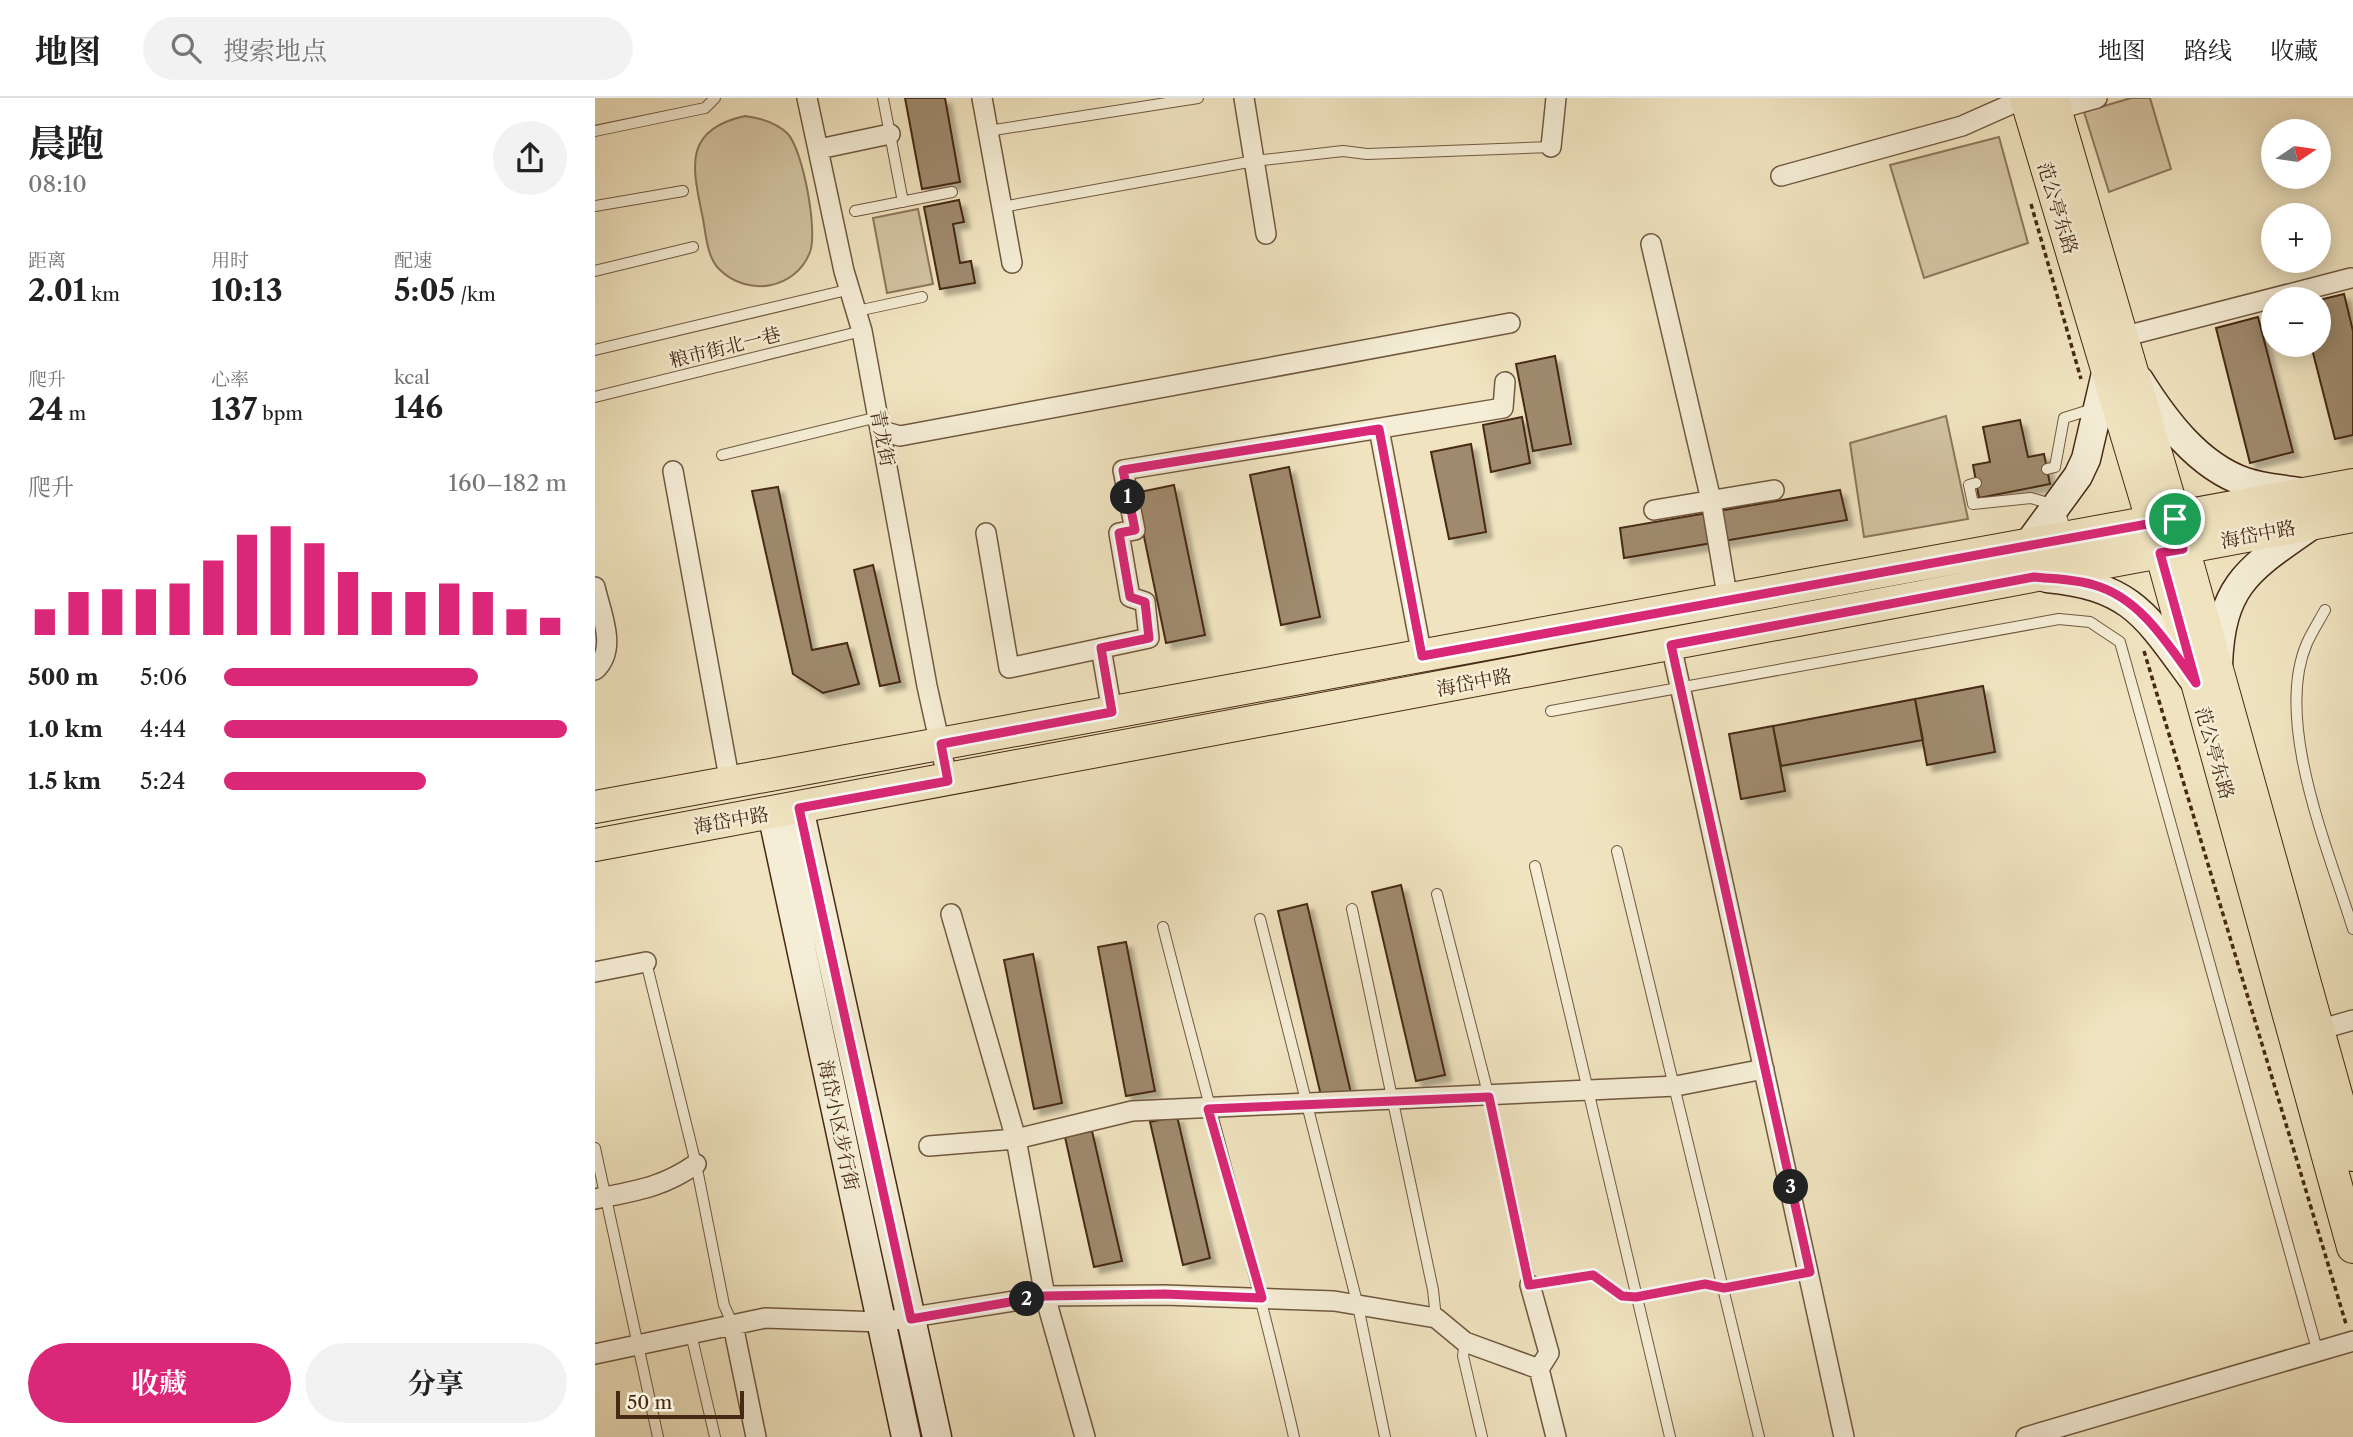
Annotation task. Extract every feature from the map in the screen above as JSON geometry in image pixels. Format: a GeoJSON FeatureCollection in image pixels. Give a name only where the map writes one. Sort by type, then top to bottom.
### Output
{"type":"FeatureCollection","features":[{"type":"Feature","properties":{"kind":"main road","name":"范公亭东路"},"geometry":{"type":"LineString","coordinates":[[2025,98],[2119,357],[2100,406],[2168,536]]}},
{"type":"Feature","properties":{"kind":"main road","name":"范公亭东路"},"geometry":{"type":"LineString","coordinates":[[2054,104],[2353,1247]]}},
{"type":"Feature","properties":{"kind":"main road","name":"海岱中路"},"geometry":{"type":"LineString","coordinates":[[595,845],[2034,577],[2168,536],[2311,508],[2353,485]]}},
{"type":"Feature","properties":{"kind":"main road","name":"海岱中路"},"geometry":{"type":"LineString","coordinates":[[2311,508],[2353,516]]}},
{"type":"Feature","properties":{"kind":"main road","name":"海岱中路"},"geometry":{"type":"LineString","coordinates":[[595,807],[2027,546],[2069,539],[2168,536]]}},
{"type":"Feature","properties":{"kind":"main road","name":"范公亭东路"},"geometry":{"type":"LineString","coordinates":[[2206,677],[2318,1030],[2353,1155]]}},
{"type":"Feature","properties":{"kind":"street","name":"青龙街"},"geometry":{"type":"LineString","coordinates":[[807,98],[844,271],[860,321],[927,686],[948,781]]}},
{"type":"Feature","properties":{"kind":"street"},"geometry":{"type":"LineString","coordinates":[[982,98],[1012,263]]}},
{"type":"Feature","properties":{"kind":"street"},"geometry":{"type":"LineString","coordinates":[[1244,98],[1266,234]]}},
{"type":"Feature","properties":{"kind":"street"},"geometry":{"type":"LineString","coordinates":[[1551,147],[1556,98]]}},
{"type":"Feature","properties":{"kind":"street"},"geometry":{"type":"LineString","coordinates":[[1781,176],[1962,126],[2025,98]]}},
{"type":"Feature","properties":{"kind":"street"},"geometry":{"type":"LineString","coordinates":[[2054,104],[2097,98]]}},
{"type":"Feature","properties":{"kind":"street"},"geometry":{"type":"LineString","coordinates":[[819,149],[890,134]]}},
{"type":"Feature","properties":{"kind":"street"},"geometry":{"type":"LineString","coordinates":[[1651,244],[1711,500],[1728,601]]}},
{"type":"Feature","properties":{"kind":"street"},"geometry":{"type":"LineString","coordinates":[[2034,577],[2077,581],[2112,592],[2146,618],[2206,677],[2227,604],[2239,581],[2311,508],[2221,470],[2188,444],[2168,422],[2119,357],[2351,278]]}},
{"type":"Feature","properties":{"kind":"street"},"geometry":{"type":"LineString","coordinates":[[880,424],[899,436],[1510,323]]}},
{"type":"Feature","properties":{"kind":"street"},"geometry":{"type":"LineString","coordinates":[[986,533],[1009,668],[1149,638],[1145,602],[1130,597],[1119,533],[1135,530],[1123,470],[1503,408],[1505,382]]}},
{"type":"Feature","properties":{"kind":"street"},"geometry":{"type":"LineString","coordinates":[[2027,546],[2058,506],[2085,459],[2100,406]]}},
{"type":"Feature","properties":{"kind":"street"},"geometry":{"type":"LineString","coordinates":[[1379,429],[1422,656]]}},
{"type":"Feature","properties":{"kind":"street"},"geometry":{"type":"LineString","coordinates":[[673,471],[730,783]]}},
{"type":"Feature","properties":{"kind":"street"},"geometry":{"type":"LineString","coordinates":[[1654,510],[1774,490]]}},
{"type":"Feature","properties":{"kind":"street"},"geometry":{"type":"LineString","coordinates":[[595,587],[608,645],[604,662],[595,670]]}},
{"type":"Feature","properties":{"kind":"street"},"geometry":{"type":"LineString","coordinates":[[1671,645],[1844,1437]]}},
{"type":"Feature","properties":{"kind":"street"},"geometry":{"type":"LineString","coordinates":[[1101,648],[1112,712]]}},
{"type":"Feature","properties":{"kind":"street","name":"海岱小区步行街"},"geometry":{"type":"LineString","coordinates":[[785,810],[911,1319],[937,1437]]}},
{"type":"Feature","properties":{"kind":"street","name":"海岱小区步行街"},"geometry":{"type":"LineString","coordinates":[[785,810],[881,1322],[906,1437]]}},
{"type":"Feature","properties":{"kind":"street"},"geometry":{"type":"LineString","coordinates":[[951,914],[1016,1139],[1045,1296],[1085,1437]]}},
{"type":"Feature","properties":{"kind":"street"},"geometry":{"type":"LineString","coordinates":[[595,972],[646,962]]}},
{"type":"Feature","properties":{"kind":"street"},"geometry":{"type":"LineString","coordinates":[[2318,1030],[2353,1020]]}},
{"type":"Feature","properties":{"kind":"street"},"geometry":{"type":"LineString","coordinates":[[929,1146],[1016,1139],[1132,1111],[1489,1097],[1676,1086],[1764,1069]]}},
{"type":"Feature","properties":{"kind":"street"},"geometry":{"type":"LineString","coordinates":[[600,1198],[673,1181],[696,1164]]}},
{"type":"Feature","properties":{"kind":"street"},"geometry":{"type":"LineString","coordinates":[[1529,1285],[1549,1353],[1539,1368],[1556,1437]]}},
{"type":"Feature","properties":{"kind":"street"},"geometry":{"type":"LineString","coordinates":[[595,1354],[765,1318],[881,1322],[1045,1296],[1164,1294],[1334,1301],[1436,1318],[1465,1342],[1539,1368]]}},
{"type":"Feature","properties":{"kind":"street"},"geometry":{"type":"LineString","coordinates":[[733,1325],[757,1437]]}},
{"type":"Feature","properties":{"kind":"street"},"geometry":{"type":"LineString","coordinates":[[2026,1437],[2352,1341]]}},
{"type":"Feature","properties":{"kind":"lane"},"geometry":{"type":"LineString","coordinates":[[595,131],[705,108],[715,98]]}},
{"type":"Feature","properties":{"kind":"lane"},"geometry":{"type":"LineString","coordinates":[[883,98],[903,202]]}},
{"type":"Feature","properties":{"kind":"lane"},"geometry":{"type":"LineString","coordinates":[[988,131],[1198,98]]}},
{"type":"Feature","properties":{"kind":"lane"},"geometry":{"type":"LineString","coordinates":[[1002,207],[1254,161],[1343,151],[1367,153],[1551,147]]}},
{"type":"Feature","properties":{"kind":"lane"},"geometry":{"type":"LineString","coordinates":[[595,206],[683,191]]}},
{"type":"Feature","properties":{"kind":"lane"},"geometry":{"type":"LineString","coordinates":[[855,211],[952,192]]}},
{"type":"Feature","properties":{"kind":"lane"},"geometry":{"type":"LineString","coordinates":[[595,271],[693,247]]}},
{"type":"Feature","properties":{"kind":"lane"},"geometry":{"type":"LineString","coordinates":[[595,350],[851,289]]}},
{"type":"Feature","properties":{"kind":"lane","name":"粮市街北一巷"},"geometry":{"type":"LineString","coordinates":[[595,397],[860,321],[922,297]]}},
{"type":"Feature","properties":{"kind":"lane"},"geometry":{"type":"LineString","coordinates":[[2047,469],[2055,467],[2064,418],[2100,406]]}},
{"type":"Feature","properties":{"kind":"lane"},"geometry":{"type":"LineString","coordinates":[[722,454],[880,424]]}},
{"type":"Feature","properties":{"kind":"lane"},"geometry":{"type":"LineString","coordinates":[[1976,483],[1969,485],[1973,504],[2031,498],[2058,506],[2069,539]]}},
{"type":"Feature","properties":{"kind":"lane"},"geometry":{"type":"LineString","coordinates":[[2325,610],[2306,645],[2296,689],[2301,761],[2353,929]]}},
{"type":"Feature","properties":{"kind":"lane"},"geometry":{"type":"LineString","coordinates":[[1551,711],[2059,619],[2090,622],[2120,642],[2318,1353]]}},
{"type":"Feature","properties":{"kind":"lane"},"geometry":{"type":"LineString","coordinates":[[1617,851],[1759,1437]]}},
{"type":"Feature","properties":{"kind":"lane"},"geometry":{"type":"LineString","coordinates":[[1535,866],[1670,1437]]}},
{"type":"Feature","properties":{"kind":"lane"},"geometry":{"type":"LineString","coordinates":[[1437,894],[1489,1097],[1529,1285]]}},
{"type":"Feature","properties":{"kind":"lane"},"geometry":{"type":"LineString","coordinates":[[1352,909],[1433,1290],[1436,1318]]}},
{"type":"Feature","properties":{"kind":"lane"},"geometry":{"type":"LineString","coordinates":[[1260,919],[1358,1306],[1385,1437]]}},
{"type":"Feature","properties":{"kind":"lane"},"geometry":{"type":"LineString","coordinates":[[1163,927],[1208,1109],[1262,1298],[1294,1437]]}},
{"type":"Feature","properties":{"kind":"lane"},"geometry":{"type":"LineString","coordinates":[[646,962],[696,1164],[724,1305],[733,1325]]}},
{"type":"Feature","properties":{"kind":"lane"},"geometry":{"type":"LineString","coordinates":[[595,1147],[600,1198],[658,1437]]}},
{"type":"Feature","properties":{"kind":"lane"},"geometry":{"type":"LineString","coordinates":[[691,1334],[715,1437]]}},
{"type":"Feature","properties":{"kind":"lane"},"geometry":{"type":"LineString","coordinates":[[1465,1342],[1464,1356],[1482,1437]]}},
{"type":"Feature","properties":{"kind":"path"},"geometry":{"type":"LineString","coordinates":[[2030,203],[2100,406]]}},
{"type":"Feature","properties":{"kind":"path"},"geometry":{"type":"LineString","coordinates":[[2142,646],[2352,1341]]}},
{"type":"Feature","properties":{"kind":"path"},"geometry":{"type":"LineString","coordinates":[[1529,1285],[1593,1275],[1622,1296],[1636,1297],[1705,1284],[1724,1288],[1810,1272]]}},
{"type":"Feature","properties":{"kind":"shaded area"},"geometry":{"type":"Polygon","coordinates":[[[2131,98],[2150,98],[2171,169],[2109,192],[2084,112],[2131,98]]]}},
{"type":"Feature","properties":{"kind":"shaded area"},"geometry":{"type":"Polygon","coordinates":[[[745,116],[768,121],[788,134],[794,143],[804,173],[811,210],[812,242],[803,265],[783,281],[770,285],[743,284],[715,264],[708,246],[696,184],[696,154],[701,142],[710,131],[724,122],[745,116]]]}},
{"type":"Feature","properties":{"kind":"shaded area"},"geometry":{"type":"Polygon","coordinates":[[[1999,137],[2028,243],[1924,278],[1890,165],[1999,137]]]}},
{"type":"Feature","properties":{"kind":"shaded area"},"geometry":{"type":"Polygon","coordinates":[[[918,209],[933,284],[887,293],[873,218],[918,209]]]}},
{"type":"Feature","properties":{"kind":"shaded area"},"geometry":{"type":"Polygon","coordinates":[[[1946,416],[1968,519],[1864,537],[1850,443],[1946,416]]]}},
{"type":"Feature","properties":{"kind":"building"},"geometry":{"type":"Polygon","coordinates":[[[905,98],[945,98],[960,182],[922,189],[905,98]]]}},
{"type":"Feature","properties":{"kind":"building"},"geometry":{"type":"Polygon","coordinates":[[[959,200],[964,222],[953,224],[960,263],[971,261],[975,283],[940,289],[924,207],[959,200]]]}},
{"type":"Feature","properties":{"kind":"building"},"geometry":{"type":"Polygon","coordinates":[[[2344,294],[2353,331],[2353,435],[2335,439],[2314,357],[2331,357],[2331,297],[2344,294]]]}},
{"type":"Feature","properties":{"kind":"building"},"geometry":{"type":"Polygon","coordinates":[[[2258,317],[2261,329],[2261,357],[2268,357],[2293,452],[2250,463],[2216,328],[2258,317]]]}},
{"type":"Feature","properties":{"kind":"building"},"geometry":{"type":"Polygon","coordinates":[[[1555,356],[1571,444],[1533,451],[1516,364],[1555,356]]]}},
{"type":"Feature","properties":{"kind":"building"},"geometry":{"type":"Polygon","coordinates":[[[1555,356],[1571,444],[1533,451],[1516,364],[1555,356]]]}},
{"type":"Feature","properties":{"kind":"building"},"geometry":{"type":"Polygon","coordinates":[[[1522,417],[1530,463],[1491,472],[1483,425],[1522,417]]]}},
{"type":"Feature","properties":{"kind":"building"},"geometry":{"type":"Polygon","coordinates":[[[1522,417],[1530,463],[1491,472],[1483,425],[1522,417]]]}},
{"type":"Feature","properties":{"kind":"building"},"geometry":{"type":"Polygon","coordinates":[[[2020,420],[2028,457],[2044,454],[2050,484],[1979,498],[1973,465],[1990,462],[1983,427],[2020,420]]]}},
{"type":"Feature","properties":{"kind":"building"},"geometry":{"type":"Polygon","coordinates":[[[1471,444],[1486,532],[1449,539],[1431,452],[1471,444]]]}},
{"type":"Feature","properties":{"kind":"building"},"geometry":{"type":"Polygon","coordinates":[[[1471,444],[1486,532],[1449,539],[1431,452],[1471,444]]]}},
{"type":"Feature","properties":{"kind":"building"},"geometry":{"type":"Polygon","coordinates":[[[1289,467],[1320,617],[1281,625],[1250,475],[1289,467]]]}},
{"type":"Feature","properties":{"kind":"building"},"geometry":{"type":"Polygon","coordinates":[[[1174,485],[1205,635],[1166,643],[1135,493],[1174,485]]]}},
{"type":"Feature","properties":{"kind":"building"},"geometry":{"type":"Polygon","coordinates":[[[778,487],[812,650],[847,643],[859,684],[823,693],[793,674],[752,491],[778,487]]]}},
{"type":"Feature","properties":{"kind":"building"},"geometry":{"type":"Polygon","coordinates":[[[1840,490],[1847,520],[1624,558],[1620,528],[1840,490]]]}},
{"type":"Feature","properties":{"kind":"building"},"geometry":{"type":"Polygon","coordinates":[[[873,565],[900,682],[880,686],[854,570],[873,565]]]}},
{"type":"Feature","properties":{"kind":"building"},"geometry":{"type":"Polygon","coordinates":[[[1983,686],[1995,752],[1927,765],[1915,699],[1983,686]]]}},
{"type":"Feature","properties":{"kind":"building"},"geometry":{"type":"Polygon","coordinates":[[[1915,699],[1923,740],[1781,766],[1773,726],[1915,699]]]}},
{"type":"Feature","properties":{"kind":"building"},"geometry":{"type":"Polygon","coordinates":[[[1773,726],[1785,791],[1741,799],[1729,734],[1773,726]]]}},
{"type":"Feature","properties":{"kind":"building"},"geometry":{"type":"Polygon","coordinates":[[[1401,885],[1445,1075],[1416,1081],[1372,892],[1401,885]]]}},
{"type":"Feature","properties":{"kind":"building"},"geometry":{"type":"Polygon","coordinates":[[[1307,904],[1351,1093],[1322,1100],[1278,911],[1307,904]]]}},
{"type":"Feature","properties":{"kind":"building"},"geometry":{"type":"Polygon","coordinates":[[[1126,942],[1155,1091],[1126,1096],[1098,947],[1126,942]]]}},
{"type":"Feature","properties":{"kind":"building"},"geometry":{"type":"Polygon","coordinates":[[[1033,954],[1062,1103],[1034,1109],[1004,960],[1033,954]]]}},
{"type":"Feature","properties":{"kind":"building"},"geometry":{"type":"Polygon","coordinates":[[[1177,1116],[1210,1258],[1183,1265],[1150,1122],[1177,1116]]]}},
{"type":"Feature","properties":{"kind":"building"},"geometry":{"type":"Polygon","coordinates":[[[1092,1131],[1122,1261],[1094,1267],[1065,1137],[1092,1131]]]}},
{"type":"Feature","properties":{"kind":"route"},"geometry":{"type":"LineString","coordinates":[[1379,429],[1422,656],[2175,519],[2183,549],[2160,553],[2196,683],[2146,618],[2112,592],[2077,581],[2034,577],[1671,645],[1810,1272],[1724,1288],[1705,1284],[1636,1297],[1622,1296],[1593,1275],[1529,1285],[1489,1097],[1208,1109],[1262,1298],[1164,1294],[1045,1296],[911,1319],[799,808],[948,781],[941,744],[1112,712],[1101,648],[1149,638],[1145,602],[1130,597],[1119,533],[1135,530],[1123,470],[1379,429]]}}]}
